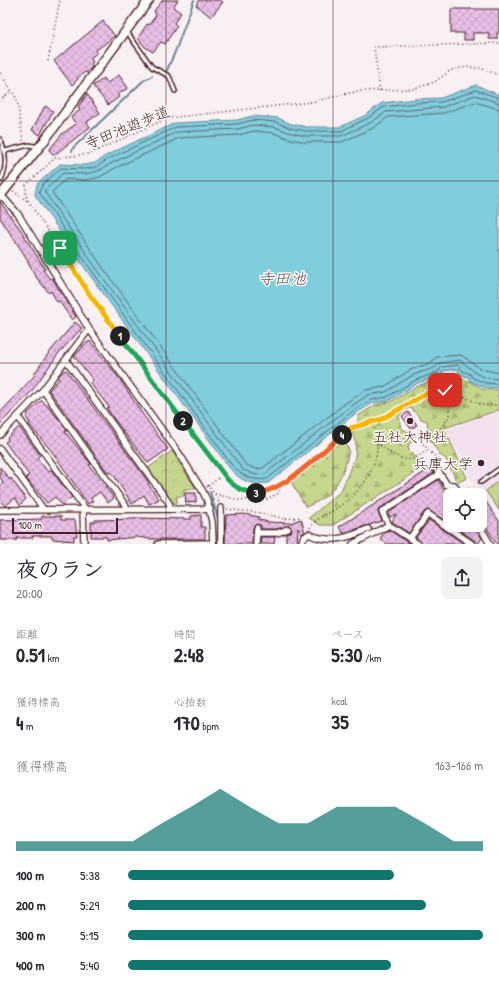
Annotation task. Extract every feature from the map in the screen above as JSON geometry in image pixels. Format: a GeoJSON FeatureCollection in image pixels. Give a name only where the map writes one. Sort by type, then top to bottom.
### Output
{"type":"FeatureCollection","features":[{"type":"Feature","properties":{"kind":"street"},"geometry":{"type":"LineString","coordinates":[[149,0],[40,147],[0,196],[18,214],[88,329],[178,452],[202,490],[210,509],[213,544],[158,544]]}},
{"type":"Feature","properties":{"kind":"street"},"geometry":{"type":"LineString","coordinates":[[0,434],[43,390],[88,329]]}},
{"type":"Feature","properties":{"kind":"street"},"geometry":{"type":"LineString","coordinates":[[66,360],[170,503],[171,509]]}},
{"type":"Feature","properties":{"kind":"street"},"geometry":{"type":"LineString","coordinates":[[43,390],[128,509]]}},
{"type":"Feature","properties":{"kind":"street"},"geometry":{"type":"LineString","coordinates":[[18,416],[85,510],[84,544]]}},
{"type":"Feature","properties":{"kind":"street"},"geometry":{"type":"LineString","coordinates":[[0,449],[44,510]]}},
{"type":"Feature","properties":{"kind":"street"},"geometry":{"type":"LineString","coordinates":[[434,466],[448,485],[454,485],[456,488]]}},
{"type":"Feature","properties":{"kind":"street"},"geometry":{"type":"LineString","coordinates":[[418,544],[390,525],[382,512],[440,474]]}},
{"type":"Feature","properties":{"kind":"street"},"geometry":{"type":"LineString","coordinates":[[1,509],[210,509]]}},
{"type":"Feature","properties":{"kind":"street"},"geometry":{"type":"LineString","coordinates":[[221,510],[221,544]]}},
{"type":"Feature","properties":{"kind":"street"},"geometry":{"type":"LineString","coordinates":[[410,538],[428,514],[472,544]]}},
{"type":"Feature","properties":{"kind":"street"},"geometry":{"type":"LineString","coordinates":[[353,544],[390,525]]}},
{"type":"Feature","properties":{"kind":"street"},"geometry":{"type":"LineString","coordinates":[[256,544],[257,530],[277,533],[288,529]]}},
{"type":"Feature","properties":{"kind":"street"},"geometry":{"type":"LineString","coordinates":[[302,544],[303,538],[309,534],[318,541],[340,542],[368,529]]}},
{"type":"Feature","properties":{"kind":"street"},"geometry":{"type":"LineString","coordinates":[[483,532],[490,544]]}},
{"type":"Feature","properties":{"kind":"street"},"geometry":{"type":"LineString","coordinates":[[483,544],[487,538]]}},
{"type":"Feature","properties":{"kind":"lane"},"geometry":{"type":"LineString","coordinates":[[126,30],[152,67],[169,76],[175,91]]}},
{"type":"Feature","properties":{"kind":"lane"},"geometry":{"type":"LineString","coordinates":[[0,139],[5,151],[4,174],[2,180],[0,180]]}},
{"type":"Feature","properties":{"kind":"lane"},"geometry":{"type":"LineString","coordinates":[[5,151],[24,147],[40,147]]}},
{"type":"Feature","properties":{"kind":"lane"},"geometry":{"type":"LineString","coordinates":[[481,482],[499,469]]}},
{"type":"Feature","properties":{"kind":"path"},"geometry":{"type":"LineString","coordinates":[[48,61],[60,0]]}},
{"type":"Feature","properties":{"kind":"path"},"geometry":{"type":"LineString","coordinates":[[380,91],[374,47],[499,43]]}},
{"type":"Feature","properties":{"kind":"path","name":"寺田池遊歩道"},"geometry":{"type":"LineString","coordinates":[[499,75],[480,68],[467,67],[451,70],[435,82],[413,89],[359,91],[311,102],[168,118],[89,154],[55,158],[26,185],[26,196],[29,202],[90,295],[223,475],[236,488],[244,492],[266,492],[280,486],[351,428],[382,419],[427,393],[440,388],[451,391],[482,405],[499,405]]}},
{"type":"Feature","properties":{"kind":"path"},"geometry":{"type":"LineString","coordinates":[[0,73],[18,104],[24,147]]}},
{"type":"Feature","properties":{"kind":"path"},"geometry":{"type":"LineString","coordinates":[[0,101],[11,90]]}},
{"type":"Feature","properties":{"kind":"path"},"geometry":{"type":"LineString","coordinates":[[7,187],[29,202]]}},
{"type":"Feature","properties":{"kind":"path"},"geometry":{"type":"LineString","coordinates":[[440,436],[440,429],[449,417],[451,391],[454,379]]}},
{"type":"Feature","properties":{"kind":"path"},"geometry":{"type":"LineString","coordinates":[[374,421],[374,435],[377,442],[394,455],[412,459],[428,450]]}},
{"type":"Feature","properties":{"kind":"path"},"geometry":{"type":"LineString","coordinates":[[309,534],[312,525],[316,521],[341,506],[361,489],[375,460],[377,442]]}},
{"type":"Feature","properties":{"kind":"path"},"geometry":{"type":"LineString","coordinates":[[202,490],[223,475]]}},
{"type":"Feature","properties":{"kind":"path"},"geometry":{"type":"LineString","coordinates":[[208,486],[215,494],[221,510],[227,509],[261,513],[285,519],[301,517]]}},
{"type":"Feature","properties":{"kind":"path"},"geometry":{"type":"LineString","coordinates":[[215,494],[238,500],[259,501],[279,493],[280,486]]}},
{"type":"Feature","properties":{"kind":"shaded area","name":"兵庫大学"},"geometry":{"type":"Polygon","coordinates":[[[499,412],[499,513],[487,494],[487,488],[481,488],[469,478],[446,429],[499,412]]]}},
{"type":"Feature","properties":{"kind":"green space"},"geometry":{"type":"Polygon","coordinates":[[[459,376],[483,389],[499,390],[499,410],[444,428],[467,478],[456,483],[446,459],[440,455],[429,438],[427,421],[421,419],[411,408],[404,410],[399,416],[401,428],[413,435],[414,440],[409,444],[408,449],[424,465],[416,472],[333,525],[320,525],[309,518],[341,491],[355,457],[356,444],[352,433],[358,428],[358,416],[375,405],[390,402],[420,385],[441,378],[444,381],[459,376]]]}},
{"type":"Feature","properties":{"kind":"green space"},"geometry":{"type":"Polygon","coordinates":[[[342,439],[349,450],[340,478],[332,490],[318,501],[306,507],[291,482],[342,439]]]}},
{"type":"Feature","properties":{"kind":"green space"},"geometry":{"type":"Polygon","coordinates":[[[172,451],[196,489],[184,489],[184,496],[177,496],[177,503],[173,503],[148,468],[172,451]]]}},
{"type":"Feature","properties":{"kind":"green space"},"geometry":{"type":"Polygon","coordinates":[[[499,480],[499,510],[487,492],[487,490],[499,480]]]}},
{"type":"Feature","properties":{"kind":"water","name":"寺田池"},"geometry":{"type":"Polygon","coordinates":[[[476,85],[499,95],[499,388],[484,387],[470,381],[468,377],[459,374],[458,369],[443,371],[442,375],[418,383],[388,401],[373,403],[355,414],[268,483],[245,481],[228,466],[89,274],[35,195],[37,184],[60,164],[85,165],[95,163],[107,155],[175,123],[237,120],[252,116],[278,118],[291,124],[307,127],[340,127],[366,115],[382,103],[441,98],[476,85]]]}},
{"type":"Feature","properties":{"kind":"building"},"geometry":{"type":"Polygon","coordinates":[[[163,0],[178,0],[173,7],[181,13],[174,23],[177,26],[165,44],[161,42],[153,52],[145,47],[138,38],[147,24],[149,25],[156,15],[154,11],[163,0]]]}},
{"type":"Feature","properties":{"kind":"building"},"geometry":{"type":"Polygon","coordinates":[[[199,0],[220,0],[223,2],[211,17],[196,5],[199,0]]]}},
{"type":"Feature","properties":{"kind":"building"},"geometry":{"type":"Polygon","coordinates":[[[451,9],[499,9],[499,33],[497,33],[497,39],[489,39],[489,33],[473,33],[473,40],[464,40],[464,33],[451,33],[451,9]]]}},
{"type":"Feature","properties":{"kind":"building"},"geometry":{"type":"Polygon","coordinates":[[[103,21],[115,36],[95,51],[97,53],[90,58],[93,62],[91,64],[93,66],[86,73],[85,72],[77,78],[78,79],[72,85],[54,61],[103,21]]]}},
{"type":"Feature","properties":{"kind":"building"},"geometry":{"type":"Polygon","coordinates":[[[119,75],[128,88],[117,95],[119,97],[108,105],[93,86],[104,78],[107,83],[119,75]]]}},
{"type":"Feature","properties":{"kind":"building"},"geometry":{"type":"Polygon","coordinates":[[[87,94],[100,113],[87,122],[90,127],[54,155],[49,150],[62,134],[76,124],[71,117],[80,110],[78,107],[87,94]]]}},
{"type":"Feature","properties":{"kind":"building"},"geometry":{"type":"Polygon","coordinates":[[[45,106],[53,111],[40,135],[32,130],[45,106]]]}},
{"type":"Feature","properties":{"kind":"building"},"geometry":{"type":"Polygon","coordinates":[[[0,202],[20,229],[45,269],[43,270],[50,279],[52,278],[76,317],[72,320],[59,301],[57,302],[51,291],[49,293],[36,277],[24,254],[0,218],[0,202]]]}},
{"type":"Feature","properties":{"kind":"building"},"geometry":{"type":"Polygon","coordinates":[[[75,322],[82,328],[58,354],[31,392],[0,424],[0,413],[35,375],[34,374],[48,354],[75,322]]]}},
{"type":"Feature","properties":{"kind":"building"},"geometry":{"type":"Polygon","coordinates":[[[90,341],[121,381],[143,415],[168,449],[148,463],[114,419],[107,408],[109,407],[90,383],[93,380],[74,356],[83,347],[82,346],[90,341]]]}},
{"type":"Feature","properties":{"kind":"building"},"geometry":{"type":"Polygon","coordinates":[[[66,370],[149,483],[148,484],[159,499],[149,504],[144,495],[132,504],[115,477],[110,472],[108,473],[49,390],[59,379],[58,377],[60,374],[66,370]]]}},
{"type":"Feature","properties":{"kind":"building"},"geometry":{"type":"Polygon","coordinates":[[[42,400],[62,423],[67,431],[65,432],[91,464],[89,465],[114,498],[108,503],[100,492],[91,498],[93,501],[88,504],[53,453],[29,424],[30,423],[26,417],[28,415],[27,414],[42,400]]]}},
{"type":"Feature","properties":{"kind":"building","name":"五社大神社"},"geometry":{"type":"Polygon","coordinates":[[[408,412],[417,425],[411,429],[402,416],[408,412]]]}},
{"type":"Feature","properties":{"kind":"building"},"geometry":{"type":"Polygon","coordinates":[[[19,427],[40,455],[37,458],[48,472],[51,470],[72,497],[62,505],[55,497],[47,503],[26,478],[29,475],[5,442],[8,440],[7,438],[19,427]]]}},
{"type":"Feature","properties":{"kind":"building"},"geometry":{"type":"Polygon","coordinates":[[[0,467],[10,480],[11,478],[26,499],[20,505],[15,498],[5,506],[0,501],[0,485],[3,482],[0,477],[0,467]]]}},
{"type":"Feature","properties":{"kind":"building"},"geometry":{"type":"Polygon","coordinates":[[[431,468],[434,473],[379,509],[378,512],[382,521],[343,533],[339,527],[431,468]]]}},
{"type":"Feature","properties":{"kind":"building"},"geometry":{"type":"Polygon","coordinates":[[[438,480],[443,489],[443,520],[428,510],[425,511],[409,533],[392,522],[396,514],[390,517],[388,513],[438,480]]]}},
{"type":"Feature","properties":{"kind":"building"},"geometry":{"type":"Polygon","coordinates":[[[185,493],[196,493],[196,502],[186,503],[185,493]]]}},
{"type":"Feature","properties":{"kind":"building"},"geometry":{"type":"Polygon","coordinates":[[[487,503],[499,521],[499,544],[497,544],[487,529],[487,503]]]}},
{"type":"Feature","properties":{"kind":"building"},"geometry":{"type":"Polygon","coordinates":[[[245,514],[259,517],[259,520],[269,522],[290,523],[301,519],[305,532],[302,534],[298,528],[297,544],[286,544],[286,534],[292,530],[290,526],[276,529],[261,529],[261,526],[257,524],[253,527],[252,544],[225,544],[226,515],[245,514]]]}},
{"type":"Feature","properties":{"kind":"building"},"geometry":{"type":"Polygon","coordinates":[[[201,515],[201,527],[205,527],[205,539],[150,539],[137,537],[107,540],[107,537],[91,537],[91,522],[95,522],[95,520],[135,518],[191,519],[191,516],[201,515]]]}},
{"type":"Feature","properties":{"kind":"building"},"geometry":{"type":"Polygon","coordinates":[[[42,516],[61,516],[61,520],[75,520],[77,536],[74,536],[74,541],[52,539],[52,536],[33,536],[33,538],[17,538],[17,540],[0,540],[0,520],[42,519],[42,516]]]}},
{"type":"Feature","properties":{"kind":"building"},"geometry":{"type":"Polygon","coordinates":[[[429,520],[443,530],[443,532],[446,532],[464,544],[422,544],[416,537],[429,520]]]}},
{"type":"Feature","properties":{"kind":"building"},"geometry":{"type":"Polygon","coordinates":[[[389,530],[410,544],[387,544],[380,539],[384,532],[389,530]]]}},
{"type":"Feature","properties":{"kind":"building"},"geometry":{"type":"Polygon","coordinates":[[[462,532],[478,532],[482,538],[478,544],[476,544],[474,540],[462,532]]]}},
{"type":"Feature","properties":{"kind":"building"},"geometry":{"type":"Polygon","coordinates":[[[261,537],[275,537],[274,544],[260,544],[261,537]]]}},
{"type":"Feature","properties":{"kind":"waterway"},"geometry":{"type":"LineString","coordinates":[[167,70],[194,0]]}},
{"type":"Feature","properties":{"kind":"waterway"},"geometry":{"type":"LineString","coordinates":[[72,151],[73,148],[143,81],[152,76]]}},
{"type":"Feature","properties":{"kind":"waterway"},"geometry":{"type":"LineString","coordinates":[[210,492],[219,522]]}},
{"type":"Feature","properties":{"kind":"place","name":"五社大神社"},"geometry":{"type":"Point","coordinates":[410,421]}},
{"type":"Feature","properties":{"kind":"place","name":"兵庫大学"},"geometry":{"type":"Point","coordinates":[481,463]}},
{"type":"Feature","properties":{"kind":"route"},"geometry":{"type":"LineString","coordinates":[[60,248],[90,295],[217,467],[236,488],[244,492],[266,492],[280,486],[351,428],[382,419],[394,410],[427,393],[440,388],[445,390]]}}]}
